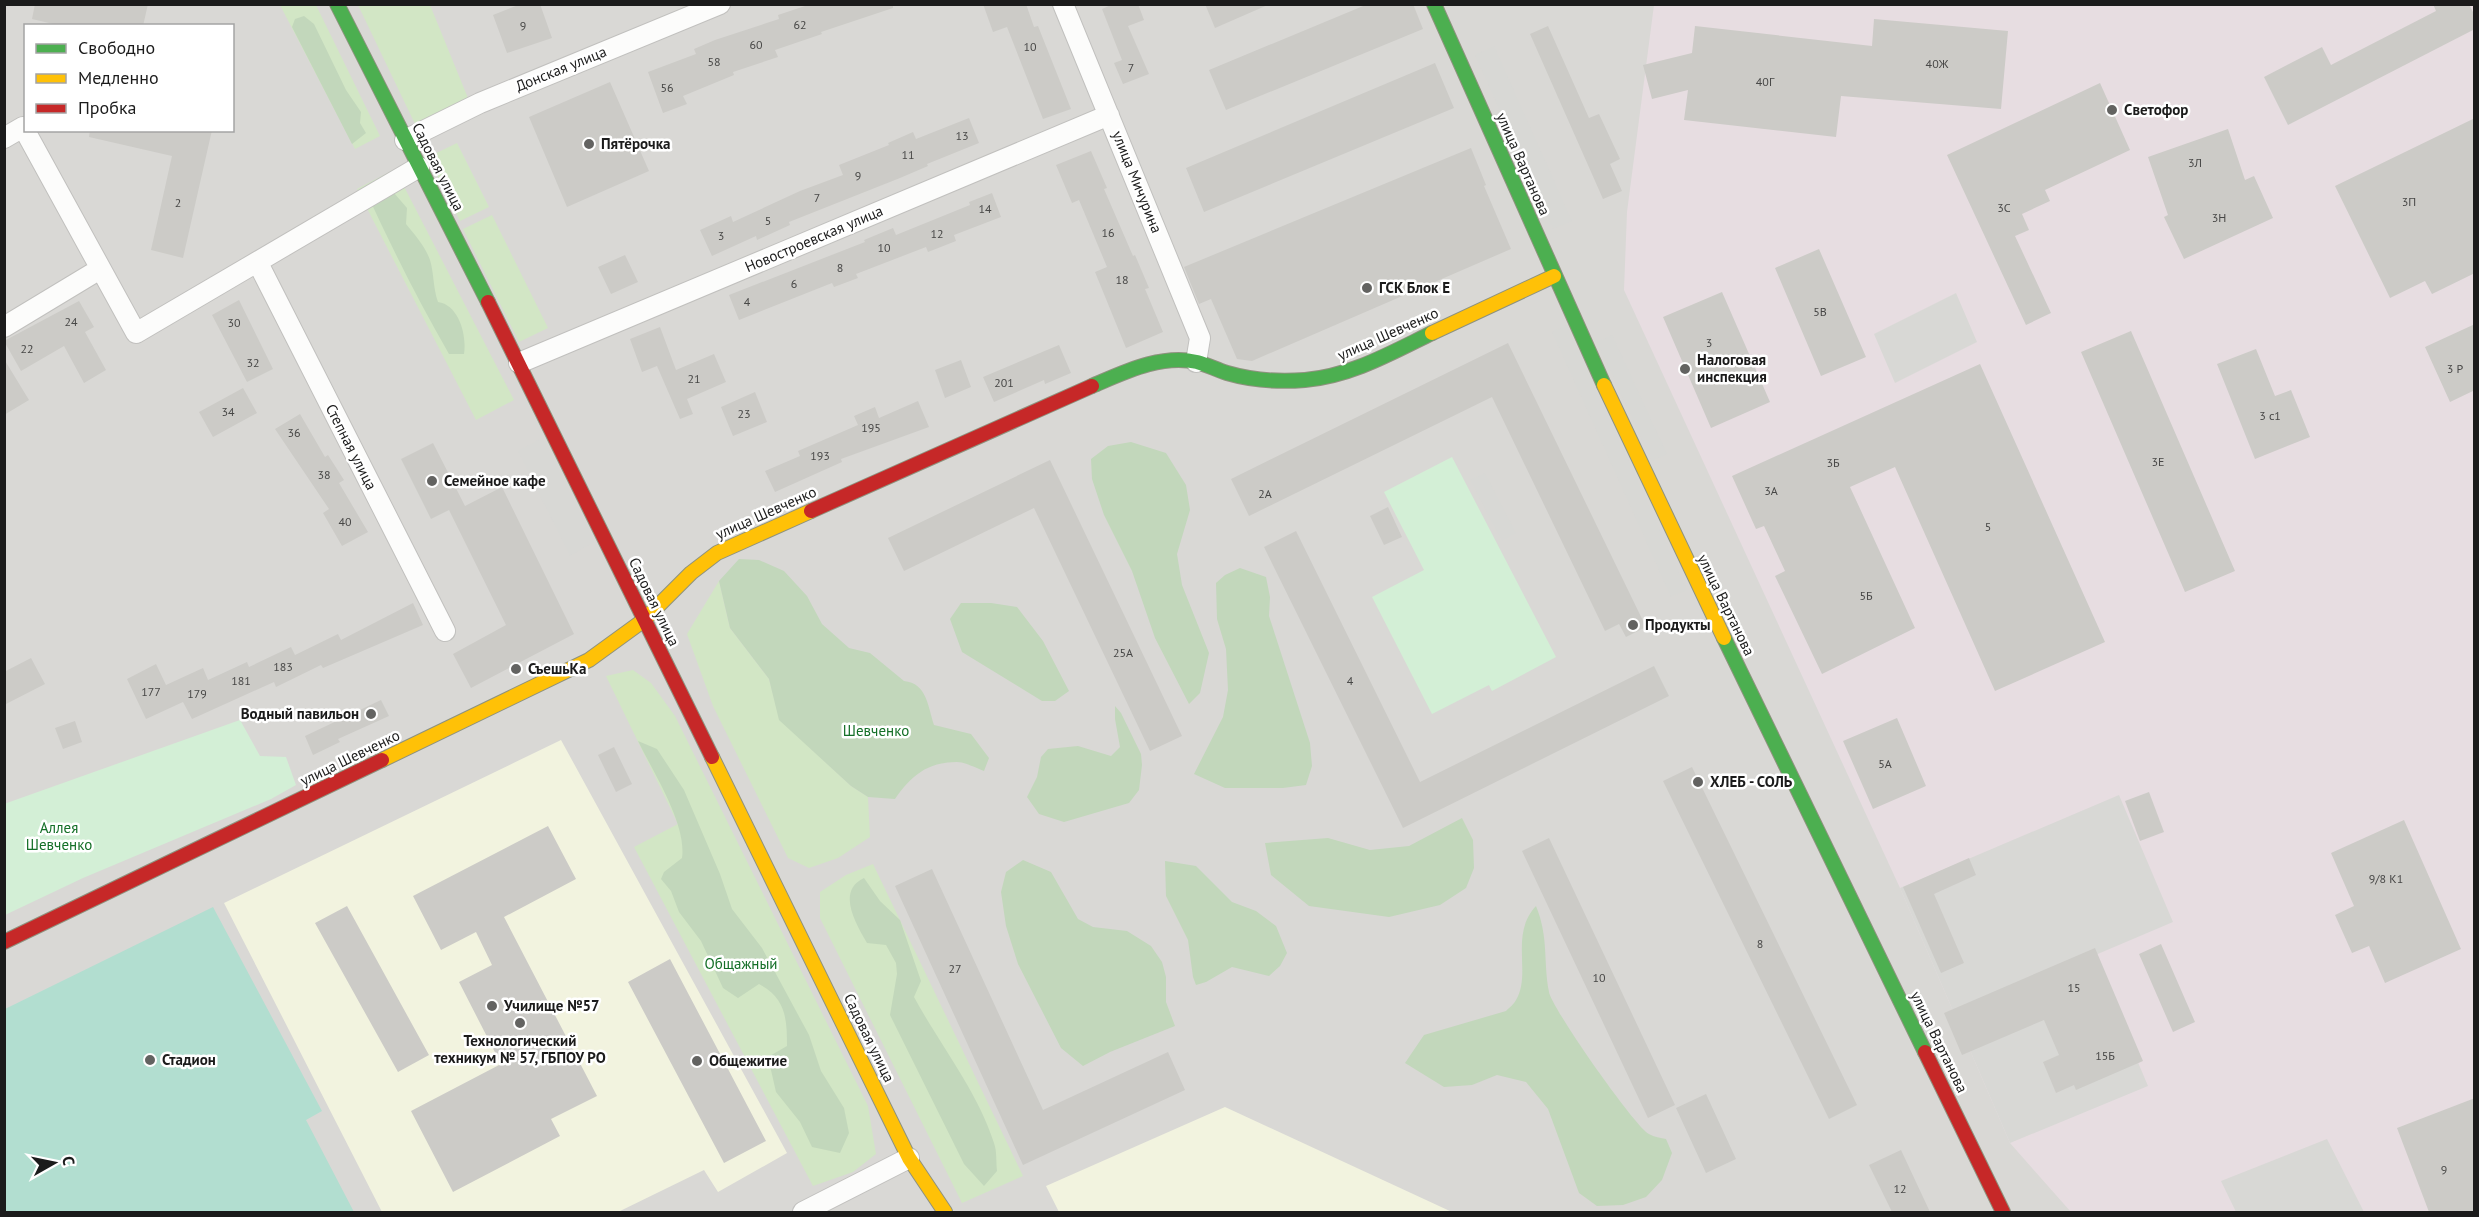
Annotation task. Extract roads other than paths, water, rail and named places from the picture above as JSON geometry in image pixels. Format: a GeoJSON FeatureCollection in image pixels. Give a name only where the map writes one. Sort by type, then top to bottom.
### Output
{"type":"FeatureCollection","features":[{"type":"Feature","properties":{"kind":"street","name":"Садовая улица"},"geometry":{"type":"LineString","coordinates":[[337,4],[519,363],[909,1158],[945,1212]]}},
{"type":"Feature","properties":{"kind":"street","name":"Донская улица"},"geometry":{"type":"LineString","coordinates":[[405,140],[480,103],[720,4]]}},
{"type":"Feature","properties":{"kind":"street","name":"улица Мичурина"},"geometry":{"type":"LineString","coordinates":[[1063,4],[1200,338],[1196,362]]}},
{"type":"Feature","properties":{"kind":"street","name":"улица Вартанова"},"geometry":{"type":"LineString","coordinates":[[1434,4],[1554,276],[1706,601],[2003,1212]]}},
{"type":"Feature","properties":{"kind":"street","name":"Новостроевская улица"},"geometry":{"type":"LineString","coordinates":[[519,363],[1109,115]]}},
{"type":"Feature","properties":{"kind":"street"},"geometry":{"type":"LineString","coordinates":[[4,138],[23,127],[24,129]]}},
{"type":"Feature","properties":{"kind":"street"},"geometry":{"type":"LineString","coordinates":[[26,132],[136,333],[419,167]]}},
{"type":"Feature","properties":{"kind":"street","name":"Степная улица"},"geometry":{"type":"LineString","coordinates":[[258,263],[445,631]]}},
{"type":"Feature","properties":{"kind":"street"},"geometry":{"type":"LineString","coordinates":[[4,327],[100,269]]}},
{"type":"Feature","properties":{"kind":"street","name":"улица Шевченко"},"geometry":{"type":"LineString","coordinates":[[4,942],[589,660],[644,620],[691,573],[717,553],[1136,368],[1168,361],[1196,362],[1230,374],[1272,380],[1303,381],[1330,377],[1356,369],[1554,276]]}},
{"type":"Feature","properties":{"kind":"street"},"geometry":{"type":"LineString","coordinates":[[803,1212],[909,1158]]}},
{"type":"Feature","properties":{"kind":"place","name":"Светофор"},"geometry":{"type":"Point","coordinates":[2112,110]}},
{"type":"Feature","properties":{"kind":"place","name":"Пятёрочка"},"geometry":{"type":"Point","coordinates":[589,144]}},
{"type":"Feature","properties":{"kind":"place","name":"ГСК Блок Е"},"geometry":{"type":"Point","coordinates":[1367,288]}},
{"type":"Feature","properties":{"kind":"place","name":"Налоговая инспекция"},"geometry":{"type":"Point","coordinates":[1685,369]}},
{"type":"Feature","properties":{"kind":"place","name":"Семейное кафе"},"geometry":{"type":"Point","coordinates":[432,481]}},
{"type":"Feature","properties":{"kind":"place","name":"Продукты"},"geometry":{"type":"Point","coordinates":[1633,625]}},
{"type":"Feature","properties":{"kind":"place","name":"СъешьКа"},"geometry":{"type":"Point","coordinates":[516,669]}},
{"type":"Feature","properties":{"kind":"place","name":"Водный павильон"},"geometry":{"type":"Point","coordinates":[371,714]}},
{"type":"Feature","properties":{"kind":"place","name":"ХЛЕБ - СОЛЬ"},"geometry":{"type":"Point","coordinates":[1698,782]}},
{"type":"Feature","properties":{"kind":"place","name":"Училище №57"},"geometry":{"type":"Point","coordinates":[492,1006]}},
{"type":"Feature","properties":{"kind":"place","name":"Технологический техникум № 57, ГБПОУ РО"},"geometry":{"type":"Point","coordinates":[520,1023]}},
{"type":"Feature","properties":{"kind":"place","name":"Стадион"},"geometry":{"type":"Point","coordinates":[150,1060]}},
{"type":"Feature","properties":{"kind":"place","name":"Общежитие"},"geometry":{"type":"Point","coordinates":[697,1061]}},
{"type":"Feature","properties":{"kind":"park label","name":"Шевченко"},"geometry":{"type":"Point","coordinates":[876,731]}},
{"type":"Feature","properties":{"kind":"park label","name":"Аллея Шевченко"},"geometry":{"type":"Point","coordinates":[59,836]}},
{"type":"Feature","properties":{"kind":"park label","name":"Общажный"},"geometry":{"type":"Point","coordinates":[741,964]}}]}
